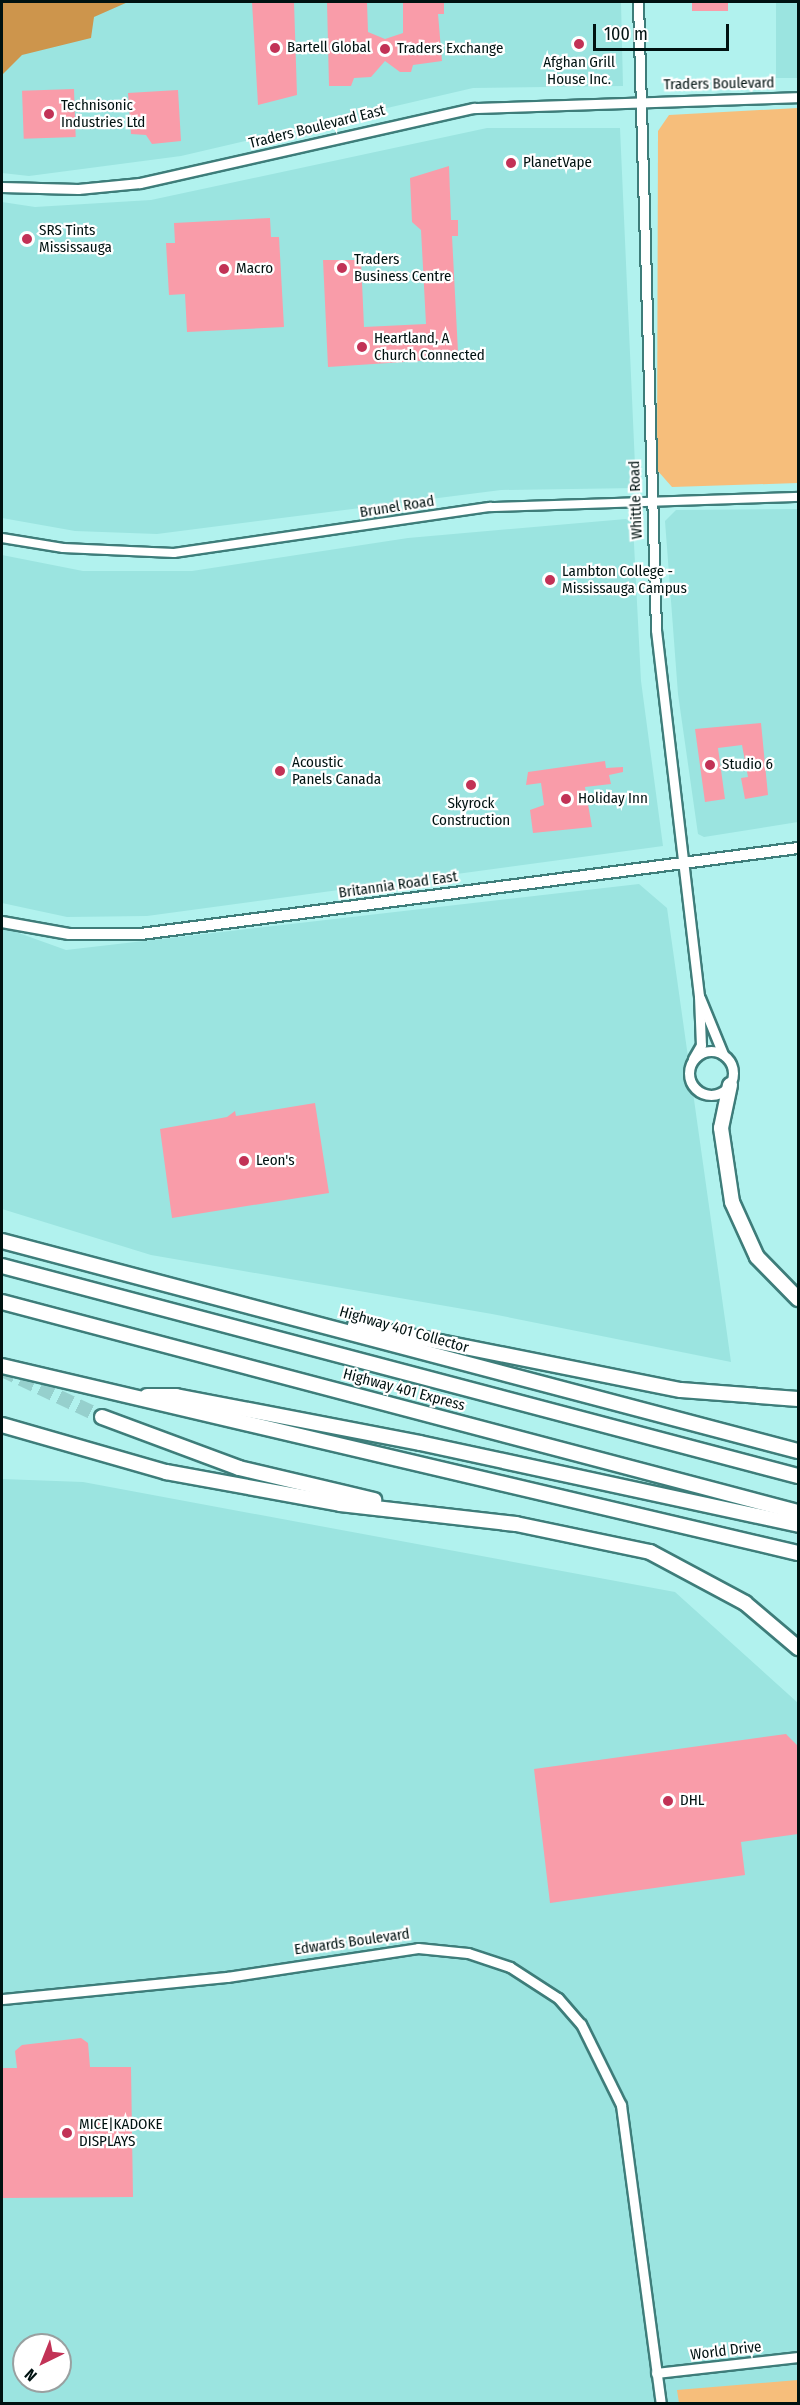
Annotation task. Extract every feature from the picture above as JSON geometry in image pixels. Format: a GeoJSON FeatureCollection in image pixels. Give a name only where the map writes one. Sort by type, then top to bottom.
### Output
{"type":"FeatureCollection","features":[{"type":"Feature","properties":{"kind":"highway"},"geometry":{"type":"LineString","coordinates":[[730,1085],[721,1128],[732,1202],[757,1257],[798,1299]]}},
{"type":"Feature","properties":{"kind":"highway","name":"Highway 401 Collector"},"geometry":{"type":"LineString","coordinates":[[2,1240],[798,1451]]}},
{"type":"Feature","properties":{"kind":"highway","name":"Highway 401 Express"},"geometry":{"type":"LineString","coordinates":[[2,1266],[798,1476]]}},
{"type":"Feature","properties":{"kind":"highway","name":"Highway 401 Express"},"geometry":{"type":"LineString","coordinates":[[2,1302],[798,1512]]}},
{"type":"Feature","properties":{"kind":"highway"},"geometry":{"type":"LineString","coordinates":[[258,1306],[681,1390],[798,1399]]}},
{"type":"Feature","properties":{"kind":"highway"},"geometry":{"type":"LineString","coordinates":[[2,1366],[798,1553]]}},
{"type":"Feature","properties":{"kind":"highway"},"geometry":{"type":"LineString","coordinates":[[127,1397],[176,1396],[798,1525]]}},
{"type":"Feature","properties":{"kind":"highway"},"geometry":{"type":"LineString","coordinates":[[102,1417],[239,1468],[432,1513]]}},
{"type":"Feature","properties":{"kind":"highway"},"geometry":{"type":"LineString","coordinates":[[2,1425],[166,1472],[340,1504],[432,1513],[586,1537],[659,1556],[745,1603],[798,1648]]}},
{"type":"Feature","properties":{"kind":"main road","name":"Britannia Road East"},"geometry":{"type":"LineString","coordinates":[[2,922],[69,934],[141,934],[798,848]]}},
{"type":"Feature","properties":{"kind":"street","name":"Whittle Road"},"geometry":{"type":"LineString","coordinates":[[638,2],[650,501],[660,683],[699,996],[701,1046],[693,1059]]}},
{"type":"Feature","properties":{"kind":"street","name":"Traders Boulevard"},"geometry":{"type":"LineString","coordinates":[[640,100],[798,97]]}},
{"type":"Feature","properties":{"kind":"street","name":"Traders Boulevard East"},"geometry":{"type":"LineString","coordinates":[[2,187],[78,189],[164,179],[474,108],[640,100]]}},
{"type":"Feature","properties":{"kind":"street","name":"Brunel Road"},"geometry":{"type":"LineString","coordinates":[[2,538],[63,548],[174,553],[491,507],[798,497]]}},
{"type":"Feature","properties":{"kind":"street","name":"Whittle Road"},"geometry":{"type":"LineString","coordinates":[[699,996],[723,1054]]}},
{"type":"Feature","properties":{"kind":"street"},"geometry":{"type":"LineString","coordinates":[[708,1050],[723,1054],[734,1070],[730,1085],[713,1095],[698,1092],[689,1079],[693,1059],[708,1050]]}},
{"type":"Feature","properties":{"kind":"street","name":"Edwards Boulevard"},"geometry":{"type":"LineString","coordinates":[[2,1999],[227,1977],[418,1948],[468,1953],[510,1967],[558,1998],[581,2024],[621,2105],[661,2403]]}},
{"type":"Feature","properties":{"kind":"street","name":"World Drive"},"geometry":{"type":"LineString","coordinates":[[656,2373],[798,2357]]}},
{"type":"Feature","properties":{"kind":"shaded area"},"geometry":{"type":"Polygon","coordinates":[[[2,2],[621,2],[623,86],[473,88],[181,156],[29,176],[2,173],[2,2]]]}},
{"type":"Feature","properties":{"kind":"shaded area"},"geometry":{"type":"Polygon","coordinates":[[[2,2],[128,2],[94,17],[91,38],[22,55],[2,75],[2,2]]]}},
{"type":"Feature","properties":{"kind":"shaded area"},"geometry":{"type":"Polygon","coordinates":[[[776,2],[798,2],[798,78],[776,78],[776,2]]]}},
{"type":"Feature","properties":{"kind":"shaded area"},"geometry":{"type":"Polygon","coordinates":[[[798,108],[798,483],[672,487],[657,470],[658,131],[669,115],[798,108]]]}},
{"type":"Feature","properties":{"kind":"shaded area"},"geometry":{"type":"Polygon","coordinates":[[[487,128],[620,128],[636,488],[501,490],[157,534],[75,531],[2,518],[2,202],[35,207],[151,200],[487,128]]]}},
{"type":"Feature","properties":{"kind":"shaded area"},"geometry":{"type":"Polygon","coordinates":[[[798,509],[798,822],[704,837],[698,834],[678,694],[665,521],[676,510],[798,509]]]}},
{"type":"Feature","properties":{"kind":"shaded area"},"geometry":{"type":"Polygon","coordinates":[[[626,519],[633,524],[641,681],[663,846],[147,916],[67,917],[2,903],[2,555],[83,571],[192,571],[408,538],[626,519]]]}},
{"type":"Feature","properties":{"kind":"shaded area"},"geometry":{"type":"Polygon","coordinates":[[[639,884],[667,908],[731,1362],[492,1314],[151,1255],[2,1209],[2,927],[66,950],[639,884]]]}},
{"type":"Feature","properties":{"kind":"shaded area"},"geometry":{"type":"Polygon","coordinates":[[[2,1479],[83,1482],[675,1592],[798,1703],[798,2403],[2,2404],[2,1479]]]}},
{"type":"Feature","properties":{"kind":"shaded area"},"geometry":{"type":"Polygon","coordinates":[[[798,2380],[798,2403],[679,2403],[677,2390],[798,2380]]]}},
{"type":"Feature","properties":{"kind":"building","name":"Bartell Global"},"geometry":{"type":"Polygon","coordinates":[[[252,2],[294,2],[297,95],[258,105],[252,2]]]}},
{"type":"Feature","properties":{"kind":"building","name":"Traders Exchange"},"geometry":{"type":"Polygon","coordinates":[[[327,2],[367,2],[368,32],[385,39],[403,33],[403,2],[444,2],[444,14],[438,14],[442,61],[413,65],[411,72],[400,72],[385,61],[371,77],[354,78],[351,86],[329,86],[327,2]]]}},
{"type":"Feature","properties":{"kind":"building"},"geometry":{"type":"Polygon","coordinates":[[[692,2],[728,2],[728,11],[692,11],[692,2]]]}},
{"type":"Feature","properties":{"kind":"building","name":"Technisonic Industries Ltd"},"geometry":{"type":"Polygon","coordinates":[[[74,89],[76,137],[24,139],[22,91],[74,89]]]}},
{"type":"Feature","properties":{"kind":"building"},"geometry":{"type":"Polygon","coordinates":[[[178,90],[181,141],[152,144],[146,135],[131,134],[128,93],[178,90]]]}},
{"type":"Feature","properties":{"kind":"building","name":"Traders Business Centre"},"geometry":{"type":"Polygon","coordinates":[[[449,166],[451,220],[458,220],[458,236],[452,236],[458,352],[434,354],[434,360],[328,367],[323,260],[361,260],[364,327],[426,324],[421,230],[412,222],[410,178],[449,166]]]}},
{"type":"Feature","properties":{"kind":"building","name":"Macro"},"geometry":{"type":"Polygon","coordinates":[[[270,218],[271,237],[279,237],[284,327],[187,332],[185,294],[169,295],[166,243],[175,243],[174,223],[270,218]]]}},
{"type":"Feature","properties":{"kind":"building","name":"Studio 6"},"geometry":{"type":"Polygon","coordinates":[[[761,723],[768,795],[745,799],[741,778],[748,777],[742,745],[718,748],[725,799],[705,802],[695,729],[761,723]]]}},
{"type":"Feature","properties":{"kind":"building","name":"Holiday Inn"},"geometry":{"type":"Polygon","coordinates":[[[605,761],[606,768],[623,767],[623,772],[609,775],[611,784],[585,787],[592,827],[533,833],[530,810],[544,805],[541,783],[526,785],[528,772],[605,761]]]}},
{"type":"Feature","properties":{"kind":"building","name":"Leon's"},"geometry":{"type":"Polygon","coordinates":[[[315,1103],[329,1193],[172,1218],[160,1129],[227,1117],[235,1111],[236,1116],[315,1103]]]}},
{"type":"Feature","properties":{"kind":"building","name":"DHL"},"geometry":{"type":"Polygon","coordinates":[[[786,1734],[798,1746],[798,1834],[741,1842],[745,1875],[550,1903],[534,1769],[786,1734]]]}},
{"type":"Feature","properties":{"kind":"building","name":"MICE|KADOKE DISPLAYS"},"geometry":{"type":"Polygon","coordinates":[[[81,2038],[88,2043],[90,2067],[131,2067],[133,2197],[2,2198],[2,2068],[17,2068],[15,2051],[22,2045],[81,2038]]]}},
{"type":"Feature","properties":{"kind":"tunnel"},"geometry":{"type":"LineString","coordinates":[[2,1370],[102,1417]]}},
{"type":"Feature","properties":{"kind":"place","name":"Afghan Grill House Inc."},"geometry":{"type":"Point","coordinates":[579,44]}},
{"type":"Feature","properties":{"kind":"place","name":"Bartell Global"},"geometry":{"type":"Point","coordinates":[275,48]}},
{"type":"Feature","properties":{"kind":"place","name":"Traders Exchange"},"geometry":{"type":"Point","coordinates":[385,49]}},
{"type":"Feature","properties":{"kind":"place","name":"Technisonic Industries Ltd"},"geometry":{"type":"Point","coordinates":[49,114]}},
{"type":"Feature","properties":{"kind":"place","name":"PlanetVape"},"geometry":{"type":"Point","coordinates":[511,163]}},
{"type":"Feature","properties":{"kind":"place","name":"SRS Tints Mississauga"},"geometry":{"type":"Point","coordinates":[27,239]}},
{"type":"Feature","properties":{"kind":"place","name":"Traders Business Centre"},"geometry":{"type":"Point","coordinates":[342,268]}},
{"type":"Feature","properties":{"kind":"place","name":"Macro"},"geometry":{"type":"Point","coordinates":[224,269]}},
{"type":"Feature","properties":{"kind":"place","name":"Heartland, A Church Connected"},"geometry":{"type":"Point","coordinates":[362,347]}},
{"type":"Feature","properties":{"kind":"place","name":"Lambton College - Mississauga Campus"},"geometry":{"type":"Point","coordinates":[550,580]}},
{"type":"Feature","properties":{"kind":"place","name":"Studio 6"},"geometry":{"type":"Point","coordinates":[710,765]}},
{"type":"Feature","properties":{"kind":"place","name":"Acoustic Panels Canada"},"geometry":{"type":"Point","coordinates":[280,771]}},
{"type":"Feature","properties":{"kind":"place","name":"Skyrock Construction"},"geometry":{"type":"Point","coordinates":[471,785]}},
{"type":"Feature","properties":{"kind":"place","name":"Holiday Inn"},"geometry":{"type":"Point","coordinates":[566,799]}},
{"type":"Feature","properties":{"kind":"place","name":"Leon's"},"geometry":{"type":"Point","coordinates":[244,1161]}},
{"type":"Feature","properties":{"kind":"place","name":"DHL"},"geometry":{"type":"Point","coordinates":[668,1801]}},
{"type":"Feature","properties":{"kind":"place","name":"MICE|KADOKE DISPLAYS"},"geometry":{"type":"Point","coordinates":[67,2133]}}]}
